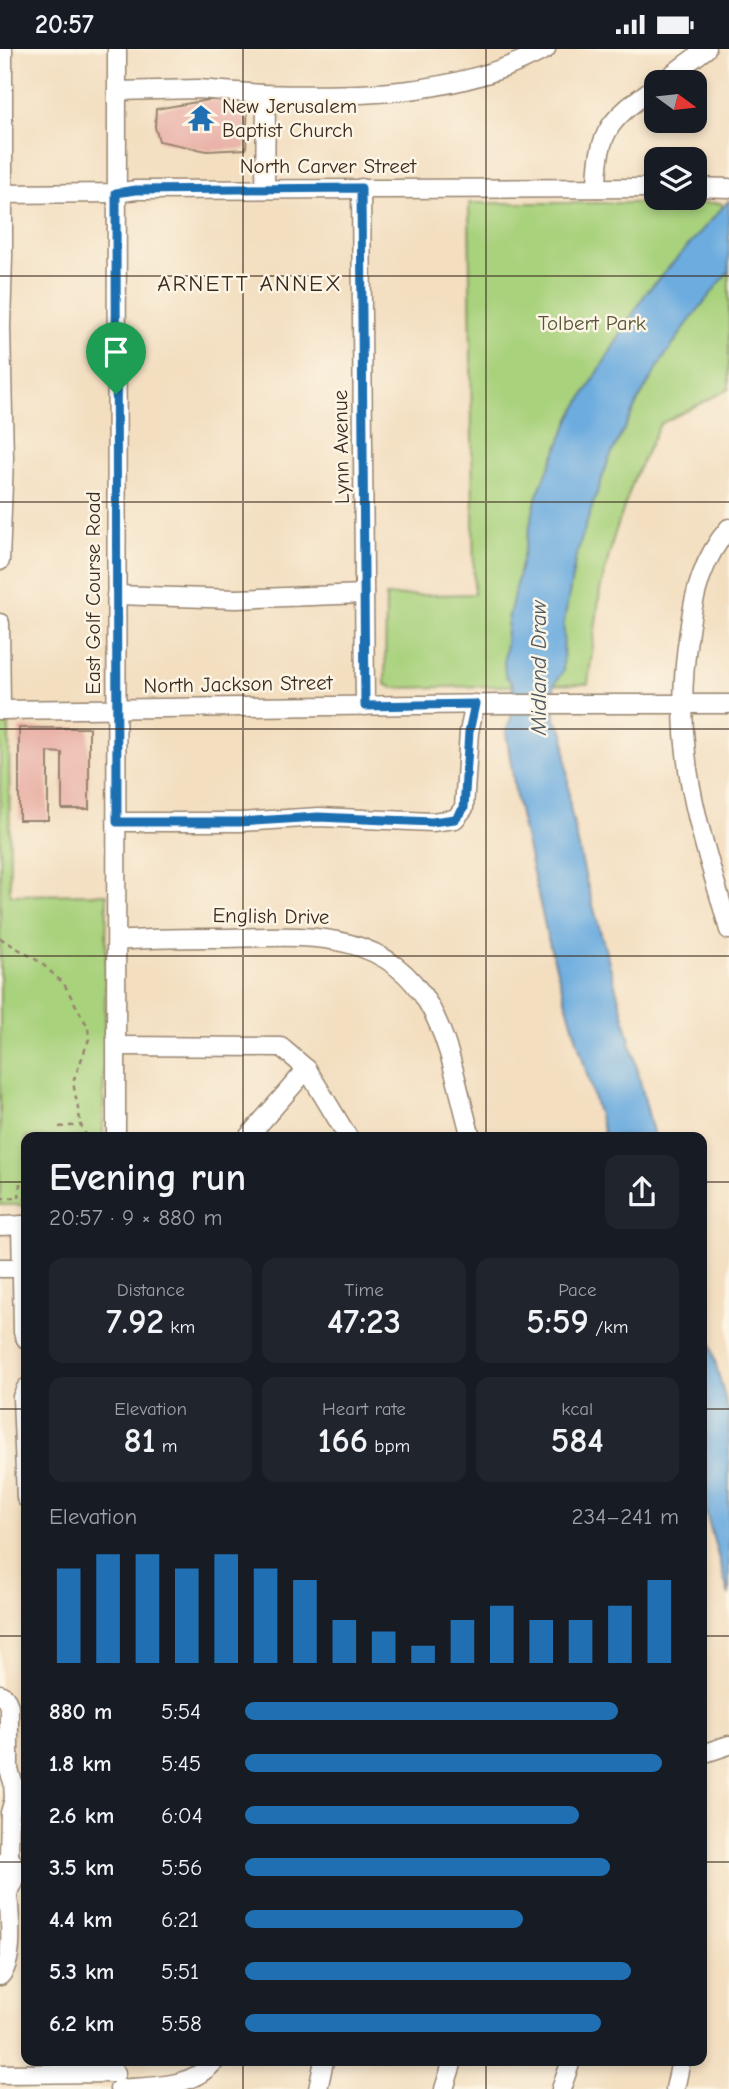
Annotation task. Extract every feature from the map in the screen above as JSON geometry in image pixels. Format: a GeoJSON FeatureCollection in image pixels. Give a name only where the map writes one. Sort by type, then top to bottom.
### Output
{"type":"FeatureCollection","features":[{"type":"Feature","properties":{"kind":"street"},"geometry":{"type":"LineString","coordinates":[[0,561],[4,458],[1,328],[3,49]]}},
{"type":"Feature","properties":{"kind":"street","name":"East Golf Course Road"},"geometry":{"type":"LineString","coordinates":[[116,1132],[117,49]]}},
{"type":"Feature","properties":{"kind":"street"},"geometry":{"type":"LineString","coordinates":[[117,91],[198,89],[346,96],[470,79],[519,64],[546,49]]}},
{"type":"Feature","properties":{"kind":"street"},"geometry":{"type":"LineString","coordinates":[[678,70],[706,49]]}},
{"type":"Feature","properties":{"kind":"street"},"geometry":{"type":"LineString","coordinates":[[262,94],[265,102],[265,189]]}},
{"type":"Feature","properties":{"kind":"street"},"geometry":{"type":"LineString","coordinates":[[597,188],[598,158],[602,141],[611,124],[644,95]]}},
{"type":"Feature","properties":{"kind":"street"},"geometry":{"type":"LineString","coordinates":[[707,187],[729,188]]}},
{"type":"Feature","properties":{"kind":"street","name":"Lynn Avenue"},"geometry":{"type":"LineString","coordinates":[[361,188],[365,706]]}},
{"type":"Feature","properties":{"kind":"street","name":"North Carver Street"},"geometry":{"type":"LineString","coordinates":[[1,194],[116,193],[136,190],[644,188]]}},
{"type":"Feature","properties":{"kind":"street"},"geometry":{"type":"LineString","coordinates":[[729,528],[710,555],[697,588],[685,658],[684,704],[686,753],[695,803],[729,930]]}},
{"type":"Feature","properties":{"kind":"street"},"geometry":{"type":"LineString","coordinates":[[116,595],[236,599],[364,594]]}},
{"type":"Feature","properties":{"kind":"street"},"geometry":{"type":"LineString","coordinates":[[0,623],[0,710]]}},
{"type":"Feature","properties":{"kind":"street"},"geometry":{"type":"LineString","coordinates":[[117,822],[240,822],[318,817],[432,822],[455,819],[464,808],[469,732],[475,704]]}},
{"type":"Feature","properties":{"kind":"street","name":"North Jackson Street"},"geometry":{"type":"LineString","coordinates":[[0,710],[729,704]]}},
{"type":"Feature","properties":{"kind":"street","name":"English Drive"},"geometry":{"type":"LineString","coordinates":[[117,941],[235,937],[326,938],[347,942],[384,959],[415,985],[435,1016],[470,1132]]}},
{"type":"Feature","properties":{"kind":"street"},"geometry":{"type":"LineString","coordinates":[[117,1046],[281,1047],[307,1069],[345,1132]]}},
{"type":"Feature","properties":{"kind":"street"},"geometry":{"type":"LineString","coordinates":[[252,1132],[307,1069]]}},
{"type":"Feature","properties":{"kind":"street"},"geometry":{"type":"LineString","coordinates":[[0,1226],[21,1225]]}},
{"type":"Feature","properties":{"kind":"street"},"geometry":{"type":"LineString","coordinates":[[0,1268],[21,1268]]}},
{"type":"Feature","properties":{"kind":"street"},"geometry":{"type":"LineString","coordinates":[[0,1694],[5,1697],[9,1706],[9,1770],[4,1797],[15,1818],[16,1871],[14,1885],[8,1891],[9,1959],[6,1970],[0,1976]]}},
{"type":"Feature","properties":{"kind":"street"},"geometry":{"type":"LineString","coordinates":[[707,1752],[729,1745]]}},
{"type":"Feature","properties":{"kind":"street"},"geometry":{"type":"LineString","coordinates":[[0,2074],[117,2078],[183,2084],[202,2074],[210,2066]]}},
{"type":"Feature","properties":{"kind":"street"},"geometry":{"type":"LineString","coordinates":[[318,2089],[323,2066]]}},
{"type":"Feature","properties":{"kind":"street"},"geometry":{"type":"LineString","coordinates":[[444,2089],[451,2066]]}},
{"type":"Feature","properties":{"kind":"street"},"geometry":{"type":"LineString","coordinates":[[561,2089],[569,2066]]}},
{"type":"Feature","properties":{"kind":"street"},"geometry":{"type":"LineString","coordinates":[[675,2089],[680,2066]]}},
{"type":"Feature","properties":{"kind":"path"},"geometry":{"type":"LineString","coordinates":[[0,938],[40,962],[64,984],[88,1027],[89,1039],[73,1082],[81,1125],[85,1132]]}},
{"type":"Feature","properties":{"kind":"path"},"geometry":{"type":"LineString","coordinates":[[59,1127],[81,1125]]}},
{"type":"Feature","properties":{"kind":"path"},"geometry":{"type":"LineString","coordinates":[[0,1198],[19,1198],[20,1183]]}},
{"type":"Feature","properties":{"kind":"green space","name":"Tolbert Park"},"geometry":{"type":"Polygon","coordinates":[[[469,203],[644,203],[644,210],[707,210],[707,203],[721,203],[724,212],[729,212],[729,389],[660,424],[635,476],[614,536],[600,591],[588,684],[394,688],[385,684],[386,596],[474,594],[469,203]]]}},
{"type":"Feature","properties":{"kind":"green space"},"geometry":{"type":"Polygon","coordinates":[[[0,724],[9,724],[10,895],[107,894],[103,1132],[21,1132],[21,1205],[0,1205],[0,724]]]}},
{"type":"Feature","properties":{"kind":"water","name":"Midland Draw"},"geometry":{"type":"Polygon","coordinates":[[[729,200],[729,271],[661,362],[609,459],[576,556],[564,622],[563,671],[554,685],[555,720],[564,733],[570,807],[586,880],[653,1132],[604,1132],[548,939],[516,797],[506,731],[511,718],[513,685],[505,675],[504,661],[508,620],[537,495],[571,417],[645,294],[729,200]]]}},
{"type":"Feature","properties":{"kind":"water"},"geometry":{"type":"Polygon","coordinates":[[[707,1331],[729,1414],[729,1596],[707,1516],[707,1331]]]}},
{"type":"Feature","properties":{"kind":"building","name":"New Jerusalem Baptist Church"},"geometry":{"type":"Polygon","coordinates":[[[248,98],[246,149],[207,151],[159,141],[155,127],[156,109],[208,100],[248,98]]]}},
{"type":"Feature","properties":{"kind":"building"},"geometry":{"type":"Polygon","coordinates":[[[19,728],[89,728],[89,809],[62,809],[62,753],[48,752],[48,820],[19,820],[19,728]]]}},
{"type":"Feature","properties":{"kind":"place","name":"New Jerusalem Baptist Church"},"geometry":{"type":"Point","coordinates":[201,118]}},
{"type":"Feature","properties":{"kind":"district","name":"ARNETT ANNEX"},"geometry":{"type":"Point","coordinates":[250,283]}},
{"type":"Feature","properties":{"kind":"route"},"geometry":{"type":"LineString","coordinates":[[361,188],[365,706],[475,704],[469,732],[464,808],[455,819],[432,822],[318,817],[240,822],[117,822],[116,394],[116,193],[136,190],[361,188]]}}]}
